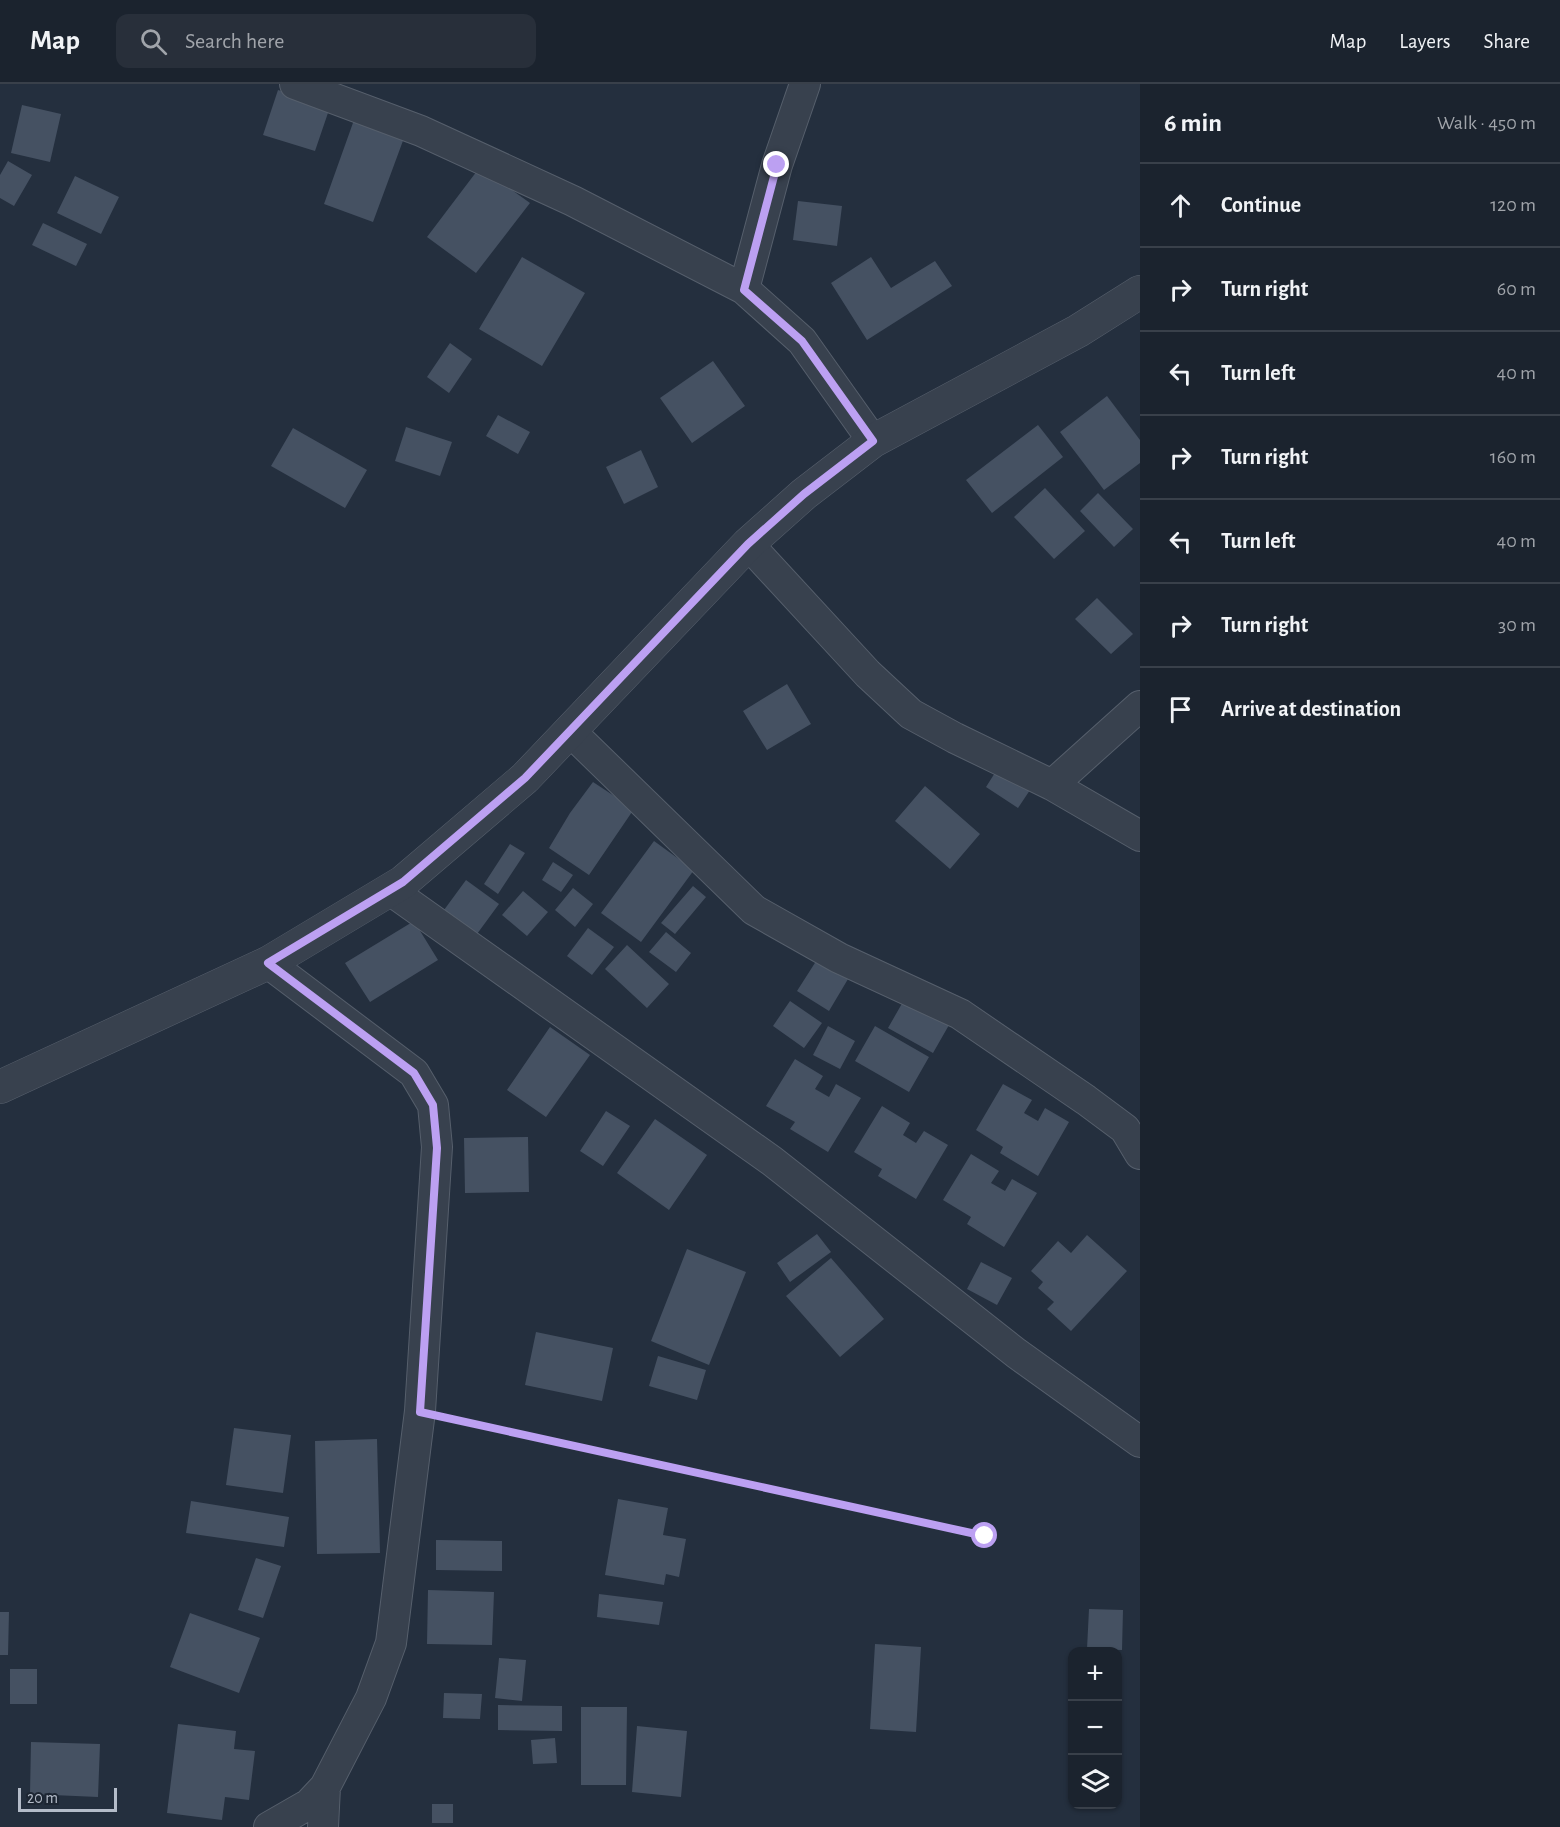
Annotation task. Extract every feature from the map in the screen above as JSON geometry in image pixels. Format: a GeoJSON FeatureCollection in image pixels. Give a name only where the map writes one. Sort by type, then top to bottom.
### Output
{"type":"FeatureCollection","features":[{"type":"Feature","properties":{"kind":"street"},"geometry":{"type":"LineString","coordinates":[[295,84],[421,131],[562,196],[744,290],[802,341],[873,441]]}},
{"type":"Feature","properties":{"kind":"street"},"geometry":{"type":"LineString","coordinates":[[744,290],[777,165],[805,84]]}},
{"type":"Feature","properties":{"kind":"street"},"geometry":{"type":"LineString","coordinates":[[0,1087],[268,963],[403,882],[525,778],[748,544],[804,494],[873,441],[1078,332],[1140,292]]}},
{"type":"Feature","properties":{"kind":"street"},"geometry":{"type":"LineString","coordinates":[[748,544],[868,674],[911,714],[1052,785],[1140,836]]}},
{"type":"Feature","properties":{"kind":"street"},"geometry":{"type":"LineString","coordinates":[[1052,785],[1140,706]]}},
{"type":"Feature","properties":{"kind":"street"},"geometry":{"type":"LineString","coordinates":[[571,732],[754,910],[839,958],[960,1014],[1086,1100],[1125,1130],[1140,1154]]}},
{"type":"Feature","properties":{"kind":"street"},"geometry":{"type":"LineString","coordinates":[[390,890],[772,1161],[1016,1353],[1140,1442]]}},
{"type":"Feature","properties":{"kind":"street"},"geometry":{"type":"LineString","coordinates":[[268,963],[414,1073],[433,1105],[437,1148],[420,1412],[391,1643],[371,1698],[324,1787],[309,1804],[269,1827]]}},
{"type":"Feature","properties":{"kind":"street"},"geometry":{"type":"LineString","coordinates":[[323,1827],[324,1787]]}},
{"type":"Feature","properties":{"kind":"path"},"geometry":{"type":"LineString","coordinates":[[420,1412],[985,1536]]}},
{"type":"Feature","properties":{"kind":"building"},"geometry":{"type":"Polygon","coordinates":[[[278,90],[330,107],[315,151],[263,135],[278,90]]]}},
{"type":"Feature","properties":{"kind":"building"},"geometry":{"type":"Polygon","coordinates":[[[22,105],[61,114],[50,162],[11,153],[22,105]]]}},
{"type":"Feature","properties":{"kind":"building"},"geometry":{"type":"Polygon","coordinates":[[[354,120],[404,138],[373,222],[324,204],[354,120]]]}},
{"type":"Feature","properties":{"kind":"building"},"geometry":{"type":"Polygon","coordinates":[[[8,161],[32,175],[14,206],[0,198],[0,175],[8,161]]]}},
{"type":"Feature","properties":{"kind":"building"},"geometry":{"type":"Polygon","coordinates":[[[480,167],[530,203],[476,273],[427,237],[480,167]]]}},
{"type":"Feature","properties":{"kind":"building"},"geometry":{"type":"Polygon","coordinates":[[[75,176],[119,197],[101,234],[57,213],[75,176]]]}},
{"type":"Feature","properties":{"kind":"building"},"geometry":{"type":"Polygon","coordinates":[[[798,201],[842,206],[837,246],[793,240],[798,201]]]}},
{"type":"Feature","properties":{"kind":"building"},"geometry":{"type":"Polygon","coordinates":[[[43,223],[87,244],[76,266],[32,245],[43,223]]]}},
{"type":"Feature","properties":{"kind":"building"},"geometry":{"type":"Polygon","coordinates":[[[522,257],[585,293],[542,366],[479,329],[522,257]]]}},
{"type":"Feature","properties":{"kind":"building"},"geometry":{"type":"Polygon","coordinates":[[[871,257],[891,288],[935,261],[952,286],[867,340],[831,283],[871,257]]]}},
{"type":"Feature","properties":{"kind":"building"},"geometry":{"type":"Polygon","coordinates":[[[450,343],[472,359],[449,393],[427,377],[450,343]]]}},
{"type":"Feature","properties":{"kind":"building"},"geometry":{"type":"Polygon","coordinates":[[[713,361],[745,406],[692,443],[660,398],[713,361]]]}},
{"type":"Feature","properties":{"kind":"building"},"geometry":{"type":"Polygon","coordinates":[[[1107,396],[1140,440],[1140,463],[1104,490],[1060,432],[1107,396]]]}},
{"type":"Feature","properties":{"kind":"building"},"geometry":{"type":"Polygon","coordinates":[[[498,415],[530,432],[518,454],[486,436],[498,415]]]}},
{"type":"Feature","properties":{"kind":"building"},"geometry":{"type":"Polygon","coordinates":[[[1038,425],[1063,457],[992,513],[966,480],[1038,425]]]}},
{"type":"Feature","properties":{"kind":"building"},"geometry":{"type":"Polygon","coordinates":[[[406,427],[452,442],[440,476],[395,461],[406,427]]]}},
{"type":"Feature","properties":{"kind":"building"},"geometry":{"type":"Polygon","coordinates":[[[293,428],[367,470],[345,508],[271,466],[293,428]]]}},
{"type":"Feature","properties":{"kind":"building"},"geometry":{"type":"Polygon","coordinates":[[[641,450],[658,487],[624,504],[606,467],[641,450]]]}},
{"type":"Feature","properties":{"kind":"building"},"geometry":{"type":"Polygon","coordinates":[[[1045,488],[1085,531],[1054,559],[1014,517],[1045,488]]]}},
{"type":"Feature","properties":{"kind":"building"},"geometry":{"type":"Polygon","coordinates":[[[1098,493],[1133,529],[1114,547],[1080,511],[1098,493]]]}},
{"type":"Feature","properties":{"kind":"building"},"geometry":{"type":"Polygon","coordinates":[[[1097,598],[1133,634],[1111,654],[1075,619],[1097,598]]]}},
{"type":"Feature","properties":{"kind":"building"},"geometry":{"type":"Polygon","coordinates":[[[787,684],[811,724],[767,750],[743,711],[787,684]]]}},
{"type":"Feature","properties":{"kind":"building"},"geometry":{"type":"Polygon","coordinates":[[[998,768],[1030,790],[1018,808],[986,787],[998,768]]]}},
{"type":"Feature","properties":{"kind":"building"},"geometry":{"type":"Polygon","coordinates":[[[593,782],[634,809],[589,875],[549,848],[570,813],[593,782]]]}},
{"type":"Feature","properties":{"kind":"building"},"geometry":{"type":"Polygon","coordinates":[[[925,786],[980,834],[950,869],[895,821],[925,786]]]}},
{"type":"Feature","properties":{"kind":"building"},"geometry":{"type":"Polygon","coordinates":[[[654,841],[694,870],[641,942],[601,913],[654,841]]]}},
{"type":"Feature","properties":{"kind":"building"},"geometry":{"type":"Polygon","coordinates":[[[510,844],[525,853],[498,894],[484,884],[510,844]]]}},
{"type":"Feature","properties":{"kind":"building"},"geometry":{"type":"Polygon","coordinates":[[[553,862],[573,875],[561,892],[542,880],[553,862]]]}},
{"type":"Feature","properties":{"kind":"building"},"geometry":{"type":"Polygon","coordinates":[[[466,880],[499,904],[477,934],[444,910],[466,880]]]}},
{"type":"Feature","properties":{"kind":"building"},"geometry":{"type":"Polygon","coordinates":[[[693,886],[706,897],[675,934],[661,923],[693,886]]]}},
{"type":"Feature","properties":{"kind":"building"},"geometry":{"type":"Polygon","coordinates":[[[573,888],[593,904],[575,927],[555,910],[573,888]]]}},
{"type":"Feature","properties":{"kind":"building"},"geometry":{"type":"Polygon","coordinates":[[[523,891],[548,912],[527,936],[502,915],[523,891]]]}},
{"type":"Feature","properties":{"kind":"building"},"geometry":{"type":"Polygon","coordinates":[[[414,921],[438,960],[370,1002],[345,963],[414,921]]]}},
{"type":"Feature","properties":{"kind":"building"},"geometry":{"type":"Polygon","coordinates":[[[588,928],[614,947],[592,975],[567,956],[588,928]]]}},
{"type":"Feature","properties":{"kind":"building"},"geometry":{"type":"Polygon","coordinates":[[[666,932],[691,953],[676,972],[649,952],[666,932]]]}},
{"type":"Feature","properties":{"kind":"building"},"geometry":{"type":"Polygon","coordinates":[[[627,945],[669,984],[647,1008],[605,969],[627,945]]]}},
{"type":"Feature","properties":{"kind":"building"},"geometry":{"type":"Polygon","coordinates":[[[820,955],[851,974],[829,1011],[797,991],[820,955]]]}},
{"type":"Feature","properties":{"kind":"building"},"geometry":{"type":"Polygon","coordinates":[[[904,1000],[949,1025],[933,1053],[888,1028],[904,1000]]]}},
{"type":"Feature","properties":{"kind":"building"},"geometry":{"type":"Polygon","coordinates":[[[790,1001],[822,1023],[804,1048],[773,1026],[790,1001]]]}},
{"type":"Feature","properties":{"kind":"building"},"geometry":{"type":"Polygon","coordinates":[[[828,1026],[855,1041],[840,1069],[813,1055],[828,1026]]]}},
{"type":"Feature","properties":{"kind":"building"},"geometry":{"type":"Polygon","coordinates":[[[875,1026],[929,1057],[909,1092],[855,1061],[875,1026]]]}},
{"type":"Feature","properties":{"kind":"building"},"geometry":{"type":"Polygon","coordinates":[[[550,1027],[590,1055],[546,1117],[507,1090],[550,1027]]]}},
{"type":"Feature","properties":{"kind":"building"},"geometry":{"type":"Polygon","coordinates":[[[795,1059],[823,1076],[815,1089],[829,1097],[836,1084],[861,1098],[828,1152],[790,1129],[795,1122],[766,1106],[795,1059]]]}},
{"type":"Feature","properties":{"kind":"building"},"geometry":{"type":"Polygon","coordinates":[[[1003,1084],[1032,1100],[1024,1113],[1038,1121],[1045,1108],[1069,1122],[1038,1176],[1000,1153],[1003,1147],[976,1130],[1003,1084]]]}},
{"type":"Feature","properties":{"kind":"building"},"geometry":{"type":"Polygon","coordinates":[[[882,1106],[910,1123],[903,1135],[916,1143],[924,1131],[948,1145],[916,1199],[878,1176],[882,1169],[854,1152],[882,1106]]]}},
{"type":"Feature","properties":{"kind":"building"},"geometry":{"type":"Polygon","coordinates":[[[606,1111],[630,1126],[603,1166],[580,1151],[606,1111]]]}},
{"type":"Feature","properties":{"kind":"building"},"geometry":{"type":"Polygon","coordinates":[[[655,1119],[707,1155],[669,1210],[617,1173],[655,1119]]]}},
{"type":"Feature","properties":{"kind":"building"},"geometry":{"type":"Polygon","coordinates":[[[528,1137],[529,1192],[465,1193],[464,1138],[528,1137]]]}},
{"type":"Feature","properties":{"kind":"building"},"geometry":{"type":"Polygon","coordinates":[[[971,1154],[999,1171],[991,1183],[1005,1191],[1012,1179],[1037,1193],[1004,1247],[967,1224],[971,1217],[943,1200],[971,1154]]]}},
{"type":"Feature","properties":{"kind":"building"},"geometry":{"type":"Polygon","coordinates":[[[817,1234],[831,1252],[790,1282],[777,1263],[817,1234]]]}},
{"type":"Feature","properties":{"kind":"building"},"geometry":{"type":"Polygon","coordinates":[[[1087,1235],[1127,1271],[1071,1331],[1047,1309],[1054,1302],[1038,1288],[1043,1282],[1031,1271],[1058,1241],[1071,1253],[1087,1235]]]}},
{"type":"Feature","properties":{"kind":"building"},"geometry":{"type":"Polygon","coordinates":[[[687,1249],[746,1272],[709,1365],[651,1341],[687,1249]]]}},
{"type":"Feature","properties":{"kind":"building"},"geometry":{"type":"Polygon","coordinates":[[[831,1258],[884,1319],[840,1357],[786,1296],[831,1258]]]}},
{"type":"Feature","properties":{"kind":"building"},"geometry":{"type":"Polygon","coordinates":[[[981,1262],[1012,1278],[997,1305],[967,1289],[981,1262]]]}},
{"type":"Feature","properties":{"kind":"building"},"geometry":{"type":"Polygon","coordinates":[[[536,1332],[613,1348],[602,1401],[525,1385],[536,1332]]]}},
{"type":"Feature","properties":{"kind":"building"},"geometry":{"type":"Polygon","coordinates":[[[658,1356],[706,1370],[697,1400],[649,1386],[658,1356]]]}},
{"type":"Feature","properties":{"kind":"building"},"geometry":{"type":"Polygon","coordinates":[[[234,1428],[291,1435],[283,1493],[226,1485],[234,1428]]]}},
{"type":"Feature","properties":{"kind":"building"},"geometry":{"type":"Polygon","coordinates":[[[377,1439],[380,1553],[317,1554],[315,1441],[377,1439]]]}},
{"type":"Feature","properties":{"kind":"building"},"geometry":{"type":"Polygon","coordinates":[[[618,1499],[668,1508],[663,1535],[686,1539],[679,1577],[666,1574],[664,1585],[605,1575],[618,1499]]]}},
{"type":"Feature","properties":{"kind":"building"},"geometry":{"type":"Polygon","coordinates":[[[191,1501],[289,1517],[284,1547],[186,1533],[191,1501]]]}},
{"type":"Feature","properties":{"kind":"building"},"geometry":{"type":"Polygon","coordinates":[[[436,1540],[502,1541],[502,1571],[436,1570],[436,1540]]]}},
{"type":"Feature","properties":{"kind":"building"},"geometry":{"type":"Polygon","coordinates":[[[256,1558],[281,1566],[263,1618],[238,1610],[256,1558]]]}},
{"type":"Feature","properties":{"kind":"building"},"geometry":{"type":"Polygon","coordinates":[[[428,1590],[494,1592],[492,1645],[427,1644],[428,1590]]]}},
{"type":"Feature","properties":{"kind":"building"},"geometry":{"type":"Polygon","coordinates":[[[599,1594],[663,1602],[659,1625],[597,1617],[599,1594]]]}},
{"type":"Feature","properties":{"kind":"building"},"geometry":{"type":"Polygon","coordinates":[[[1089,1609],[1123,1610],[1122,1650],[1122,1647],[1087,1647],[1089,1609]]]}},
{"type":"Feature","properties":{"kind":"building"},"geometry":{"type":"Polygon","coordinates":[[[0,1612],[9,1612],[8,1655],[0,1655],[0,1612]]]}},
{"type":"Feature","properties":{"kind":"building"},"geometry":{"type":"Polygon","coordinates":[[[190,1613],[260,1638],[239,1693],[170,1667],[190,1613]]]}},
{"type":"Feature","properties":{"kind":"building"},"geometry":{"type":"Polygon","coordinates":[[[875,1644],[921,1647],[916,1732],[870,1729],[875,1644]]]}},
{"type":"Feature","properties":{"kind":"building"},"geometry":{"type":"Polygon","coordinates":[[[499,1658],[526,1660],[522,1701],[495,1698],[499,1658]]]}},
{"type":"Feature","properties":{"kind":"building"},"geometry":{"type":"Polygon","coordinates":[[[10,1669],[37,1669],[37,1704],[10,1704],[10,1669]]]}},
{"type":"Feature","properties":{"kind":"building"},"geometry":{"type":"Polygon","coordinates":[[[444,1693],[482,1694],[480,1719],[443,1718],[444,1693]]]}},
{"type":"Feature","properties":{"kind":"building"},"geometry":{"type":"Polygon","coordinates":[[[498,1705],[562,1706],[562,1731],[498,1730],[498,1705]]]}},
{"type":"Feature","properties":{"kind":"building"},"geometry":{"type":"Polygon","coordinates":[[[581,1707],[627,1707],[626,1785],[581,1785],[581,1707]]]}},
{"type":"Feature","properties":{"kind":"building"},"geometry":{"type":"Polygon","coordinates":[[[178,1724],[236,1731],[234,1749],[255,1751],[249,1800],[225,1797],[222,1820],[167,1813],[178,1724]]]}},
{"type":"Feature","properties":{"kind":"building"},"geometry":{"type":"Polygon","coordinates":[[[637,1726],[687,1731],[681,1797],[632,1792],[637,1726]]]}},
{"type":"Feature","properties":{"kind":"building"},"geometry":{"type":"Polygon","coordinates":[[[555,1738],[557,1763],[533,1764],[531,1740],[555,1738]]]}},
{"type":"Feature","properties":{"kind":"building"},"geometry":{"type":"Polygon","coordinates":[[[31,1742],[100,1744],[98,1797],[30,1794],[31,1742]]]}},
{"type":"Feature","properties":{"kind":"building"},"geometry":{"type":"Polygon","coordinates":[[[432,1804],[453,1804],[453,1823],[432,1823],[432,1804]]]}},
{"type":"Feature","properties":{"kind":"route"},"geometry":{"type":"LineString","coordinates":[[777,165],[744,290],[802,341],[873,441],[804,494],[748,544],[525,778],[403,882],[268,963],[414,1073],[433,1105],[437,1148],[420,1412],[985,1536]]}}]}
